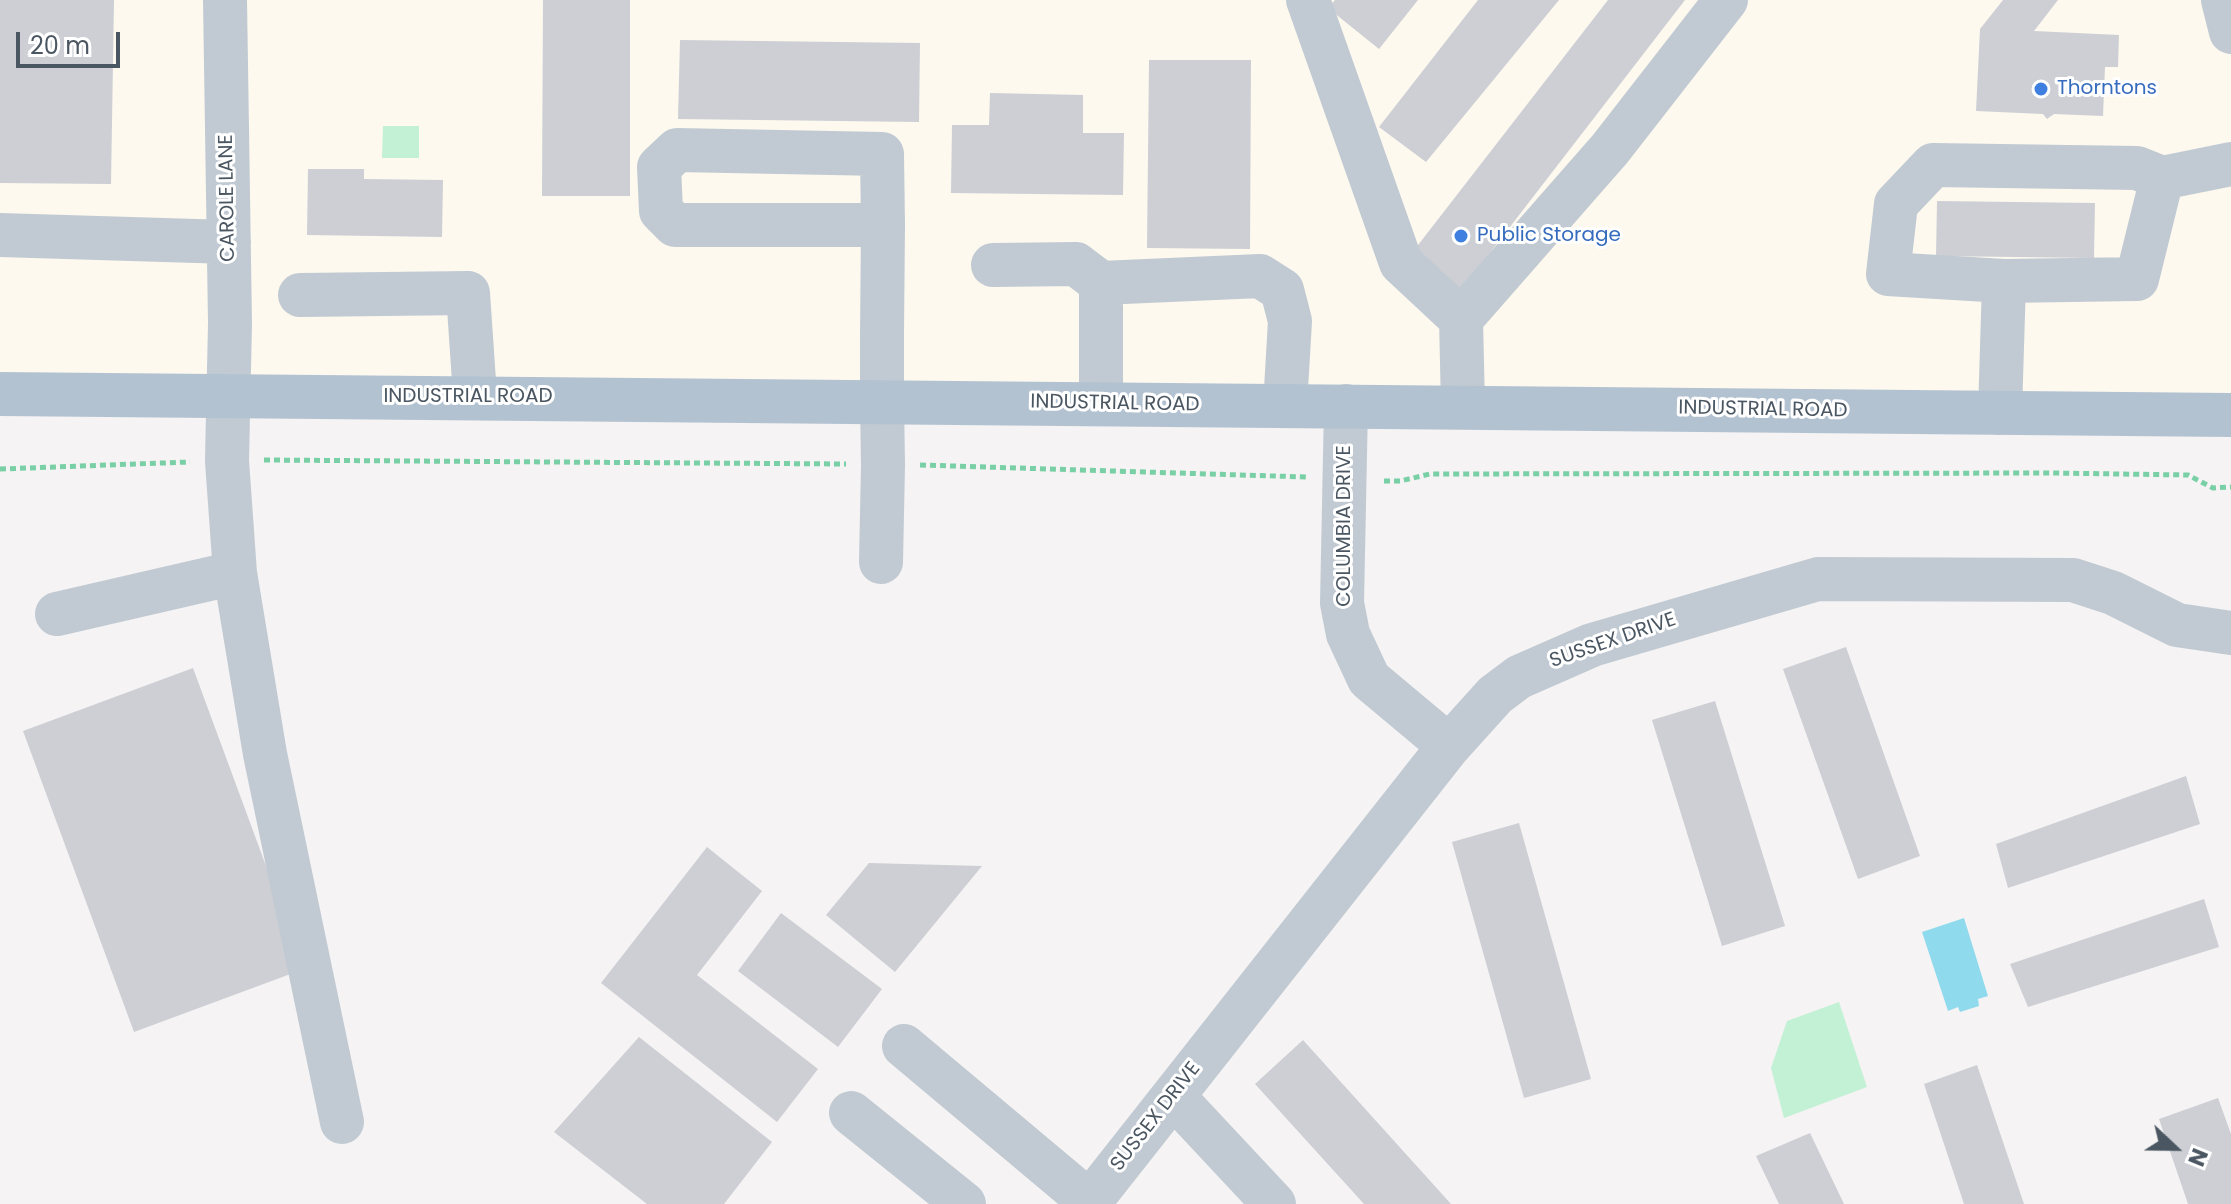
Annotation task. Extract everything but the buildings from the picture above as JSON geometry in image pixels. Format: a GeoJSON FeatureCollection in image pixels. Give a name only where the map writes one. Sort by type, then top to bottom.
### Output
{"type":"FeatureCollection","features":[{"type":"Feature","properties":{"kind":"main road","name":"INDUSTRIAL ROAD"},"geometry":{"type":"LineString","coordinates":[[0,394],[475,396],[2231,415]]}},
{"type":"Feature","properties":{"kind":"street","name":"CAROLE LANE"},"geometry":{"type":"LineString","coordinates":[[225,0],[230,396],[227,461],[235,573],[265,754],[342,1122]]}},
{"type":"Feature","properties":{"kind":"street"},"geometry":{"type":"LineString","coordinates":[[1308,0],[1401,263],[1461,319]]}},
{"type":"Feature","properties":{"kind":"street"},"geometry":{"type":"LineString","coordinates":[[1463,407],[1461,319],[1610,149],[1726,0]]}},
{"type":"Feature","properties":{"kind":"street"},"geometry":{"type":"LineString","coordinates":[[2223,0],[2231,32]]}},
{"type":"Feature","properties":{"kind":"street"},"geometry":{"type":"LineString","coordinates":[[881,562],[883,225],[882,154],[677,150],[659,167],[661,211],[675,225],[883,225]]}},
{"type":"Feature","properties":{"kind":"street"},"geometry":{"type":"LineString","coordinates":[[2162,178],[2137,279],[2004,281],[1888,274],[1896,204],[1933,165],[2137,168],[2162,178],[2231,164]]}},
{"type":"Feature","properties":{"kind":"street"},"geometry":{"type":"LineString","coordinates":[[0,235],[229,242]]}},
{"type":"Feature","properties":{"kind":"street"},"geometry":{"type":"LineString","coordinates":[[993,265],[1076,264],[1101,283],[1260,276],[1282,290],[1290,321],[1285,406]]}},
{"type":"Feature","properties":{"kind":"street"},"geometry":{"type":"LineString","coordinates":[[2000,413],[2004,281]]}},
{"type":"Feature","properties":{"kind":"street"},"geometry":{"type":"LineString","coordinates":[[1101,283],[1101,404]]}},
{"type":"Feature","properties":{"kind":"street"},"geometry":{"type":"LineString","coordinates":[[300,295],[468,293],[475,396]]}},
{"type":"Feature","properties":{"kind":"street","name":"COLUMBIA DRIVE"},"geometry":{"type":"LineString","coordinates":[[1346,406],[1342,603],[1348,634],[1369,679],[1449,746]]}},
{"type":"Feature","properties":{"kind":"street"},"geometry":{"type":"LineString","coordinates":[[57,614],[235,573]]}},
{"type":"Feature","properties":{"kind":"street","name":"SUSSEX DRIVE"},"geometry":{"type":"LineString","coordinates":[[1089,1203],[1449,746],[1495,695],[1519,677],[1556,659],[1739,600],[1818,579],[2073,580],[2113,593],[2177,625],[2231,633]]}},
{"type":"Feature","properties":{"kind":"street"},"geometry":{"type":"LineString","coordinates":[[904,1046],[1089,1203]]}},
{"type":"Feature","properties":{"kind":"street"},"geometry":{"type":"LineString","coordinates":[[1173,1096],[1274,1204]]}},
{"type":"Feature","properties":{"kind":"street"},"geometry":{"type":"LineString","coordinates":[[851,1113],[964,1204]]}},
{"type":"Feature","properties":{"kind":"path"},"geometry":{"type":"LineString","coordinates":[[281,459],[829,464]]}},
{"type":"Feature","properties":{"kind":"path"},"geometry":{"type":"LineString","coordinates":[[0,469],[197,462]]}},
{"type":"Feature","properties":{"kind":"path"},"geometry":{"type":"LineString","coordinates":[[949,466],[1288,476]]}},
{"type":"Feature","properties":{"kind":"path"},"geometry":{"type":"LineString","coordinates":[[1400,481],[1430,474],[2053,473],[2188,475],[2213,488],[2231,487]]}},
{"type":"Feature","properties":{"kind":"shaded area"},"geometry":{"type":"Polygon","coordinates":[[[0,0],[2223,0],[2231,32],[2231,415],[0,394],[0,0]]]}},
{"type":"Feature","properties":{"kind":"green space"},"geometry":{"type":"Polygon","coordinates":[[[383,126],[419,126],[419,158],[382,158],[383,126]]]}},
{"type":"Feature","properties":{"kind":"green space"},"geometry":{"type":"Polygon","coordinates":[[[1839,1002],[1867,1087],[1784,1118],[1771,1068],[1787,1021],[1839,1002]]]}},
{"type":"Feature","properties":{"kind":"water"},"geometry":{"type":"Polygon","coordinates":[[[1964,918],[1988,996],[1978,999],[1979,1006],[1960,1012],[1958,1007],[1948,1011],[1922,932],[1964,918]]]}},
{"type":"Feature","properties":{"kind":"place","name":"Thorntons"},"geometry":{"type":"Point","coordinates":[2041,89]}},
{"type":"Feature","properties":{"kind":"place","name":"Public Storage"},"geometry":{"type":"Point","coordinates":[1461,236]}}]}
